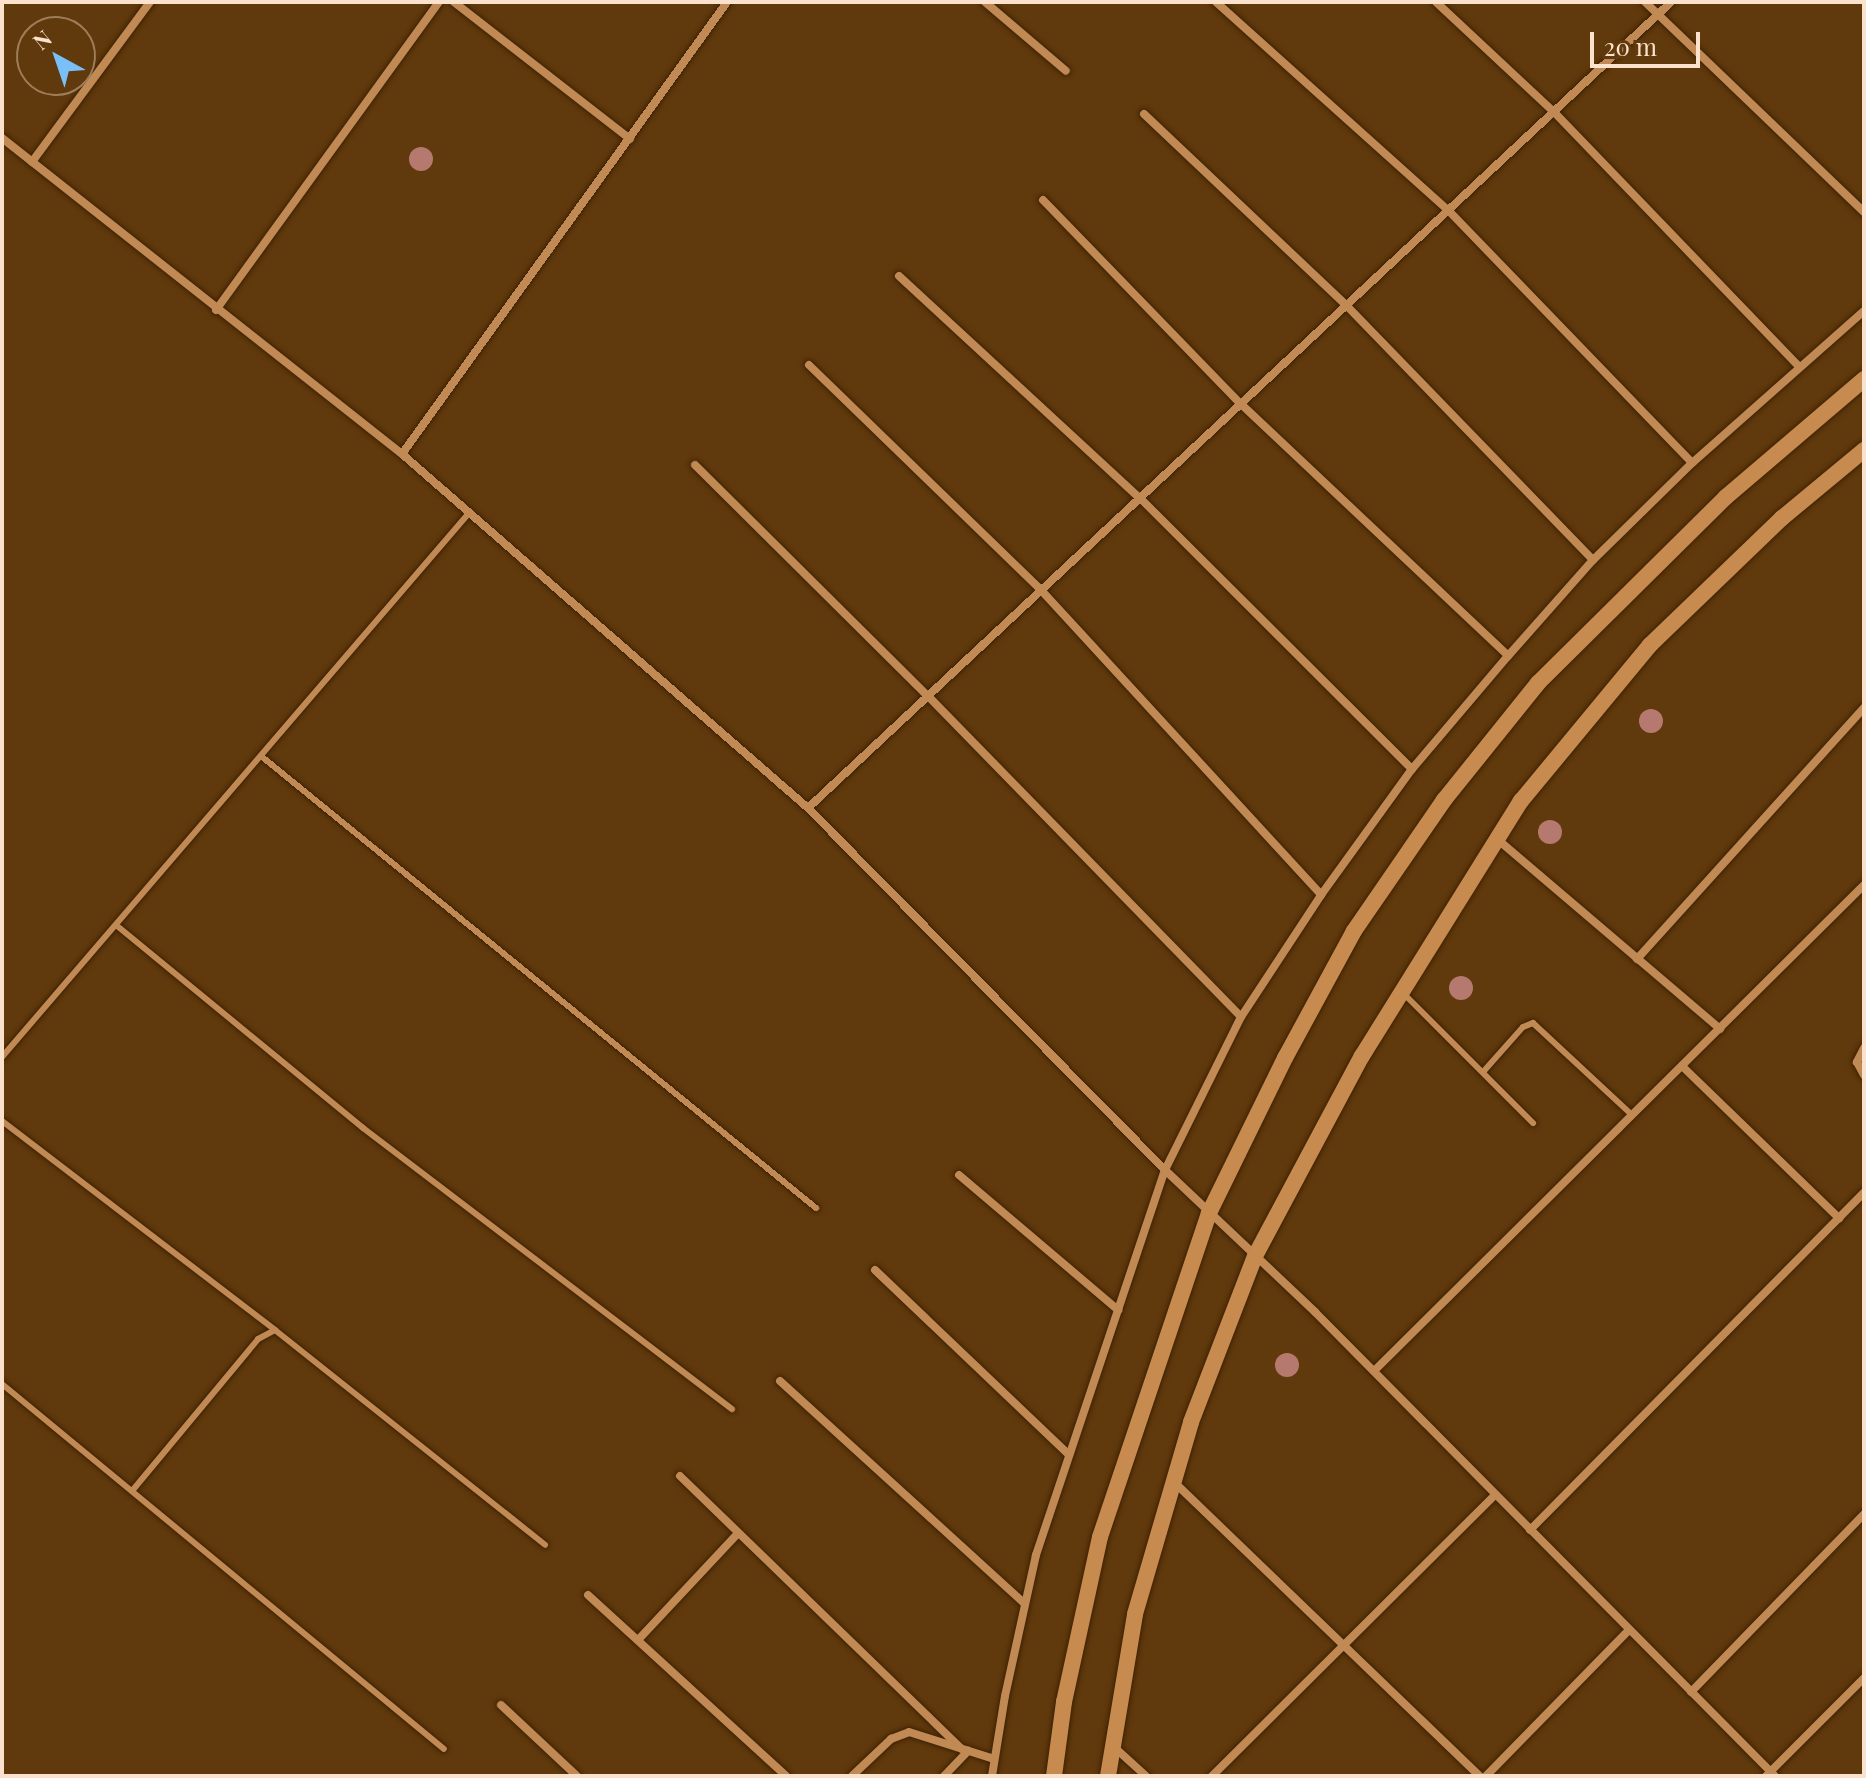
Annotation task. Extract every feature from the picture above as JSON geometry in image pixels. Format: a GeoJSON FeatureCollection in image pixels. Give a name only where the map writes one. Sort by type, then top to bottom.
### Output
{"type":"FeatureCollection","features":[{"type":"Feature","properties":{"kind":"street"},"geometry":{"type":"LineString","coordinates":[[32,162],[150,2]]}},
{"type":"Feature","properties":{"kind":"street"},"geometry":{"type":"LineString","coordinates":[[216,310],[439,2]]}},
{"type":"Feature","properties":{"kind":"street"},"geometry":{"type":"LineString","coordinates":[[454,2],[630,139]]}},
{"type":"Feature","properties":{"kind":"street"},"geometry":{"type":"LineString","coordinates":[[402,454],[727,2]]}},
{"type":"Feature","properties":{"kind":"street"},"geometry":{"type":"LineString","coordinates":[[985,2],[1066,71]]}},
{"type":"Feature","properties":{"kind":"street"},"geometry":{"type":"LineString","coordinates":[[1216,2],[1448,210],[1692,463]]}},
{"type":"Feature","properties":{"kind":"street"},"geometry":{"type":"LineString","coordinates":[[1436,2],[1554,112],[1799,367]]}},
{"type":"Feature","properties":{"kind":"street"},"geometry":{"type":"LineString","coordinates":[[1645,2],[1864,212]]}},
{"type":"Feature","properties":{"kind":"street"},"geometry":{"type":"LineString","coordinates":[[808,808],[1671,2]]}},
{"type":"Feature","properties":{"kind":"street"},"geometry":{"type":"LineString","coordinates":[[1144,114],[1346,305],[1593,560]]}},
{"type":"Feature","properties":{"kind":"street"},"geometry":{"type":"LineString","coordinates":[[2,138],[402,454],[808,808],[1165,1170],[1374,1371],[1771,1774],[1864,1678]]}},
{"type":"Feature","properties":{"kind":"street"},"geometry":{"type":"LineString","coordinates":[[1043,200],[1241,404],[1508,656]]}},
{"type":"Feature","properties":{"kind":"street"},"geometry":{"type":"LineString","coordinates":[[899,276],[1140,498],[1412,769]]}},
{"type":"Feature","properties":{"kind":"street"},"geometry":{"type":"LineString","coordinates":[[992,1776],[1036,1555],[1165,1170],[1241,1017],[1321,895],[1412,769],[1508,656],[1593,560],[1692,463],[1864,311]]}},
{"type":"Feature","properties":{"kind":"street"},"geometry":{"type":"LineString","coordinates":[[809,365],[1041,590],[1321,895]]}},
{"type":"Feature","properties":{"kind":"street"},"geometry":{"type":"LineString","coordinates":[[1054,1776],[1064,1702],[1100,1537],[1209,1213],[1285,1058],[1354,931],[1444,800],[1538,683],[1726,497],[1864,379]]}},
{"type":"Feature","properties":{"kind":"street"},"geometry":{"type":"LineString","coordinates":[[1108,1776],[1135,1614],[1191,1422],[1255,1256],[1362,1056],[1521,801],[1650,645],[1782,518],[1864,450]]}},
{"type":"Feature","properties":{"kind":"street"},"geometry":{"type":"LineString","coordinates":[[695,465],[928,696],[1241,1017]]}},
{"type":"Feature","properties":{"kind":"street"},"geometry":{"type":"LineString","coordinates":[[1637,959],[1864,708]]}},
{"type":"Feature","properties":{"kind":"street"},"geometry":{"type":"LineString","coordinates":[[1497,839],[1720,1029]]}},
{"type":"Feature","properties":{"kind":"street"},"geometry":{"type":"LineString","coordinates":[[1374,1371],[1864,885]]}},
{"type":"Feature","properties":{"kind":"street"},"geometry":{"type":"LineString","coordinates":[[1864,1048],[1857,1062],[1864,1075]]}},
{"type":"Feature","properties":{"kind":"street"},"geometry":{"type":"LineString","coordinates":[[1682,1066],[1839,1218]]}},
{"type":"Feature","properties":{"kind":"street"},"geometry":{"type":"LineString","coordinates":[[959,1175],[1118,1310]]}},
{"type":"Feature","properties":{"kind":"street"},"geometry":{"type":"LineString","coordinates":[[1530,1530],[1864,1192]]}},
{"type":"Feature","properties":{"kind":"street"},"geometry":{"type":"LineString","coordinates":[[875,1270],[1069,1455]]}},
{"type":"Feature","properties":{"kind":"street"},"geometry":{"type":"LineString","coordinates":[[780,1381],[1024,1603]]}},
{"type":"Feature","properties":{"kind":"street"},"geometry":{"type":"LineString","coordinates":[[680,1476],[965,1750]]}},
{"type":"Feature","properties":{"kind":"street"},"geometry":{"type":"LineString","coordinates":[[1173,1482],[1480,1776]]}},
{"type":"Feature","properties":{"kind":"street"},"geometry":{"type":"LineString","coordinates":[[1212,1776],[1495,1495]]}},
{"type":"Feature","properties":{"kind":"street"},"geometry":{"type":"LineString","coordinates":[[1691,1692],[1864,1514]]}},
{"type":"Feature","properties":{"kind":"street"},"geometry":{"type":"LineString","coordinates":[[638,1640],[738,1533]]}},
{"type":"Feature","properties":{"kind":"street"},"geometry":{"type":"LineString","coordinates":[[588,1595],[786,1776]]}},
{"type":"Feature","properties":{"kind":"street"},"geometry":{"type":"LineString","coordinates":[[1486,1776],[1629,1630]]}},
{"type":"Feature","properties":{"kind":"street"},"geometry":{"type":"LineString","coordinates":[[501,1705],[577,1776]]}},
{"type":"Feature","properties":{"kind":"street"},"geometry":{"type":"LineString","coordinates":[[852,1776],[891,1739],[909,1732],[994,1759]]}},
{"type":"Feature","properties":{"kind":"street"},"geometry":{"type":"LineString","coordinates":[[1113,1746],[1146,1776]]}},
{"type":"Feature","properties":{"kind":"street"},"geometry":{"type":"LineString","coordinates":[[944,1776],[965,1750]]}},
{"type":"Feature","properties":{"kind":"lane"},"geometry":{"type":"LineString","coordinates":[[2,1057],[469,513]]}},
{"type":"Feature","properties":{"kind":"lane"},"geometry":{"type":"LineString","coordinates":[[261,756],[816,1208]]}},
{"type":"Feature","properties":{"kind":"lane"},"geometry":{"type":"LineString","coordinates":[[116,925],[363,1128],[732,1409]]}},
{"type":"Feature","properties":{"kind":"lane"},"geometry":{"type":"LineString","coordinates":[[1402,992],[1533,1123]]}},
{"type":"Feature","properties":{"kind":"lane"},"geometry":{"type":"LineString","coordinates":[[1483,1072],[1523,1027],[1533,1023],[1632,1115]]}},
{"type":"Feature","properties":{"kind":"lane"},"geometry":{"type":"LineString","coordinates":[[2,1121],[275,1330],[545,1545]]}},
{"type":"Feature","properties":{"kind":"lane"},"geometry":{"type":"LineString","coordinates":[[132,1491],[258,1339],[275,1330]]}},
{"type":"Feature","properties":{"kind":"lane"},"geometry":{"type":"LineString","coordinates":[[2,1384],[444,1749]]}}]}
